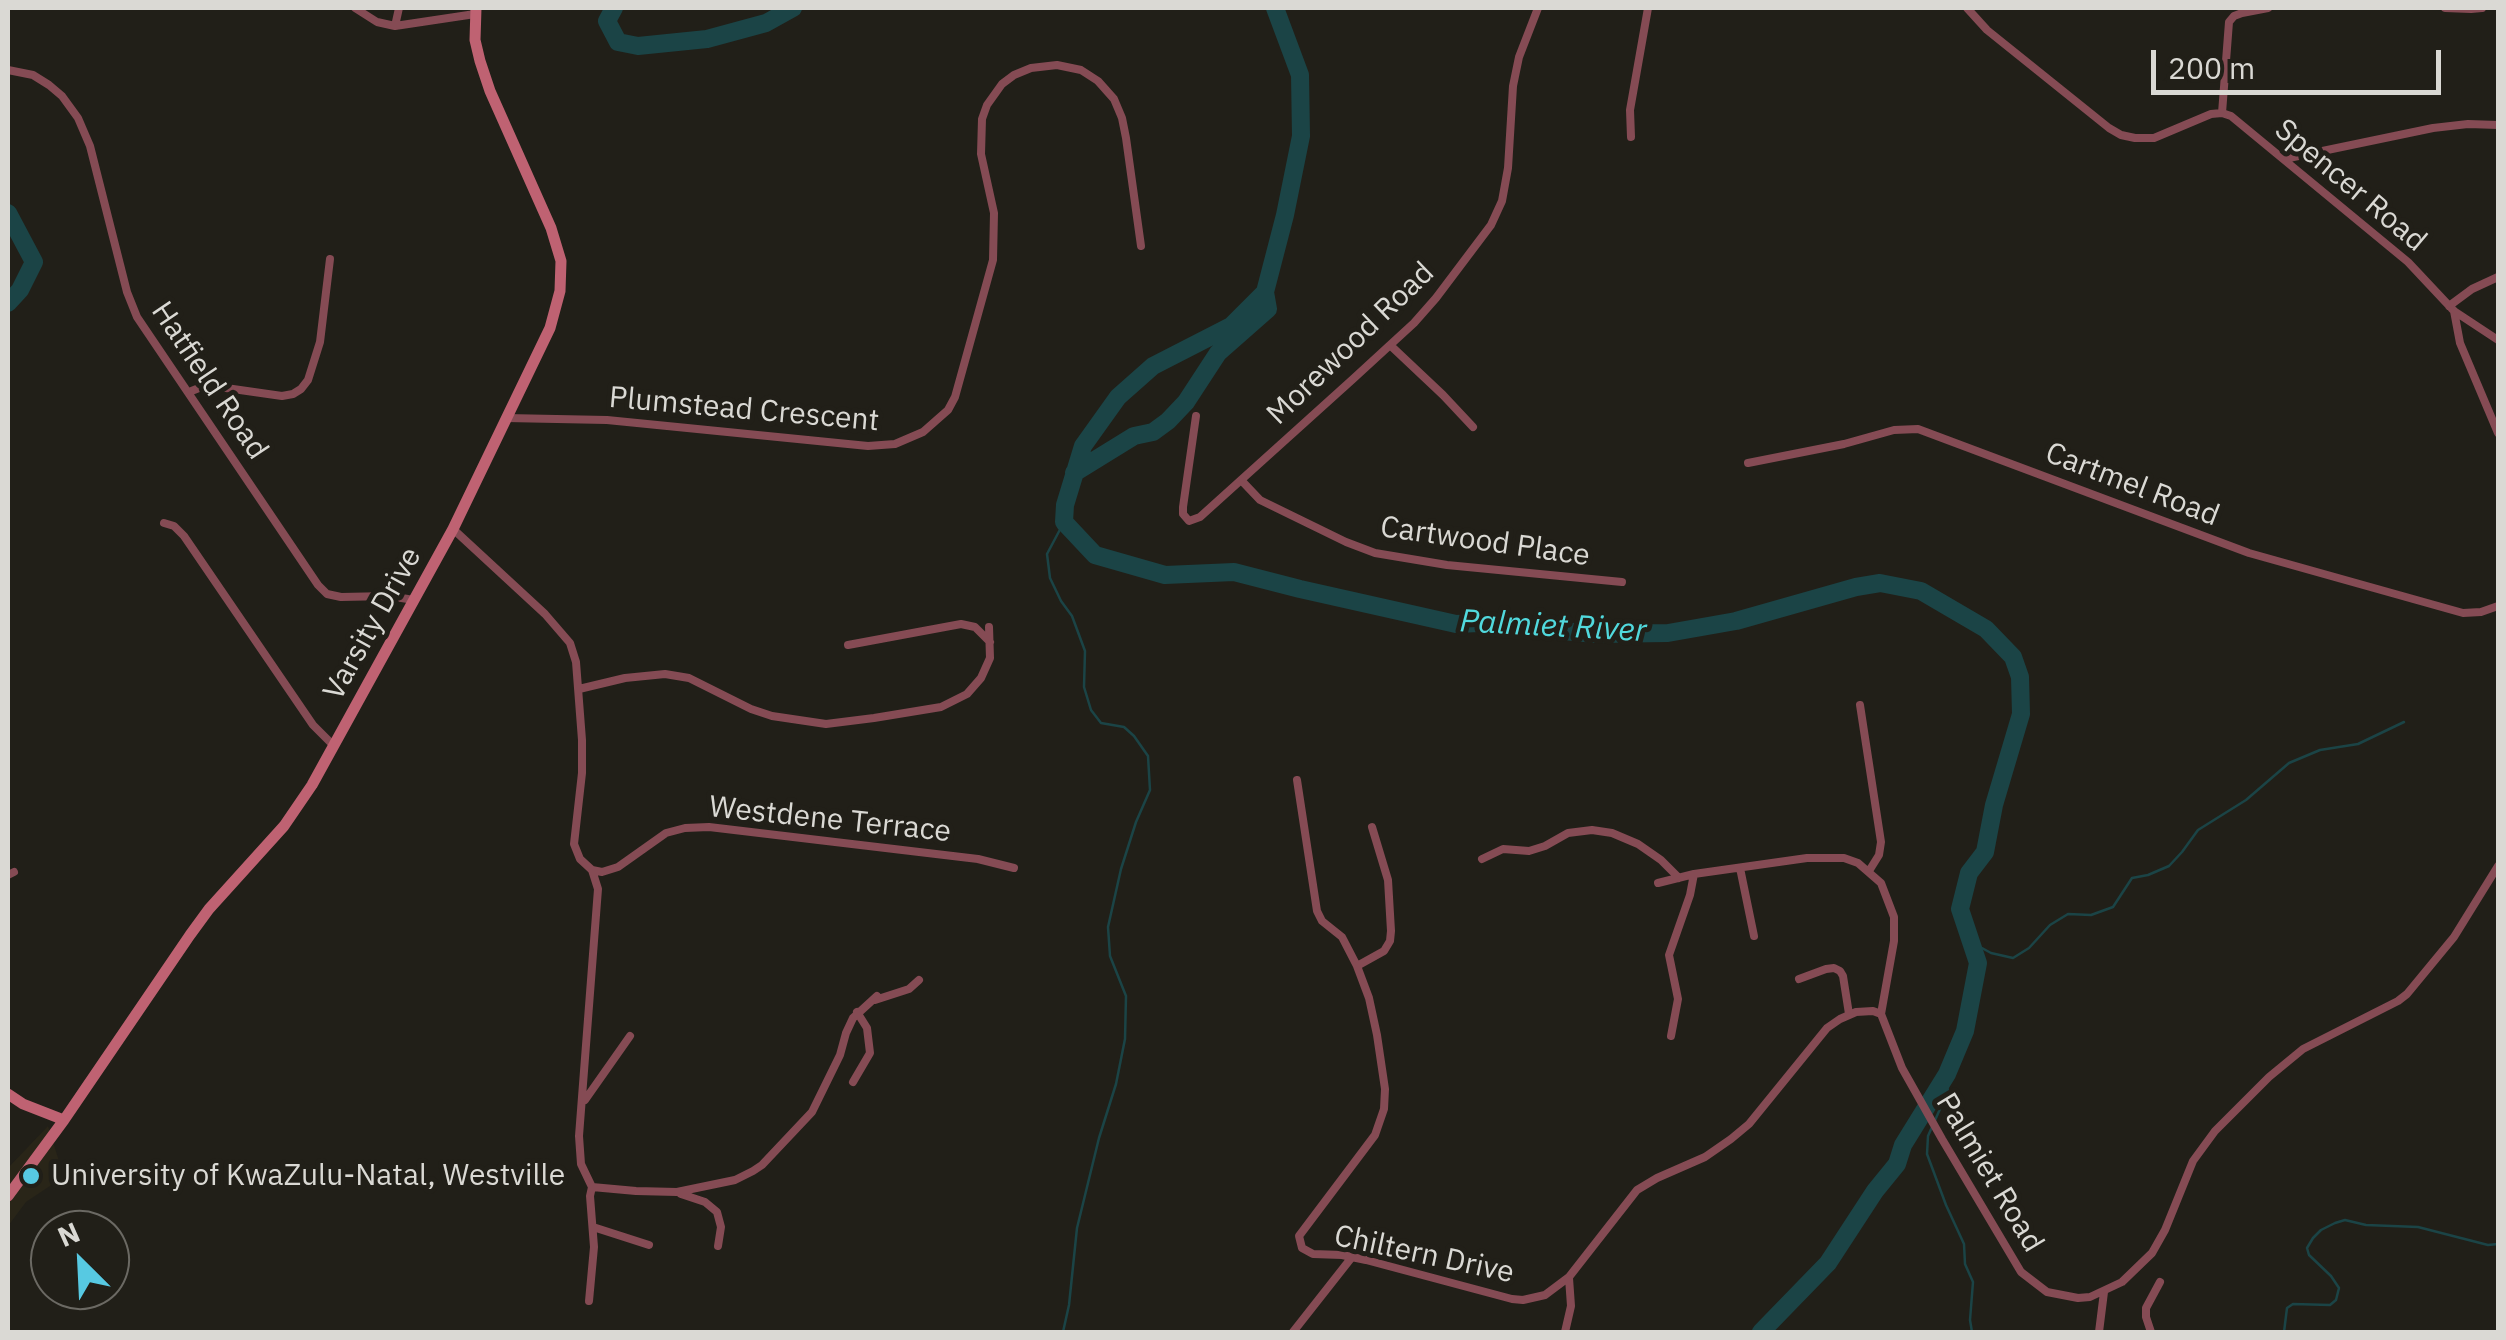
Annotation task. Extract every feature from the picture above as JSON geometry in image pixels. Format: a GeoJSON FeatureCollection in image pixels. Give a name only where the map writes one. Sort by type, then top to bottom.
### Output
{"type":"FeatureCollection","features":[{"type":"Feature","properties":{"kind":"street"},"geometry":{"type":"LineString","coordinates":[[354,8],[377,22],[395,26],[476,11]]}},
{"type":"Feature","properties":{"kind":"street"},"geometry":{"type":"LineString","coordinates":[[395,26],[399,8]]}},
{"type":"Feature","properties":{"kind":"street","name":"Morewood Road"},"geometry":{"type":"LineString","coordinates":[[1196,416],[1183,507],[1189,521],[1200,517],[1414,323],[1448,283],[1502,201],[1513,86],[1519,57],[1538,8]]}},
{"type":"Feature","properties":{"kind":"street"},"geometry":{"type":"LineString","coordinates":[[1630,137],[1630,110],[1648,8]]}},
{"type":"Feature","properties":{"kind":"street"},"geometry":{"type":"LineString","coordinates":[[1967,8],[1987,30],[2109,128],[2135,138],[2154,138],[2201,117],[2222,113],[2229,22],[2242,13],[2268,8]]}},
{"type":"Feature","properties":{"kind":"street"},"geometry":{"type":"LineString","coordinates":[[2445,8],[2482,8]]}},
{"type":"Feature","properties":{"kind":"street","name":"Varsity Drive"},"geometry":{"type":"LineString","coordinates":[[8,1196],[190,935],[284,826],[312,785],[453,530],[550,328],[561,269],[551,228],[480,61],[476,11]]}},
{"type":"Feature","properties":{"kind":"street","name":"Plumstead Crescent"},"geometry":{"type":"LineString","coordinates":[[506,418],[607,420],[868,446],[895,444],[923,432],[948,410],[955,398],[993,260],[994,212],[981,154],[982,120],[1002,84],[1030,68],[1058,64],[1081,70],[1098,81],[1114,100],[1126,138],[1141,246]]}},
{"type":"Feature","properties":{"kind":"street","name":"Hatfield Road"},"geometry":{"type":"LineString","coordinates":[[8,70],[33,75],[49,84],[78,118],[100,179],[132,305],[147,334],[323,591],[341,597],[414,600]]}},
{"type":"Feature","properties":{"kind":"street","name":"Spencer Road"},"geometry":{"type":"LineString","coordinates":[[2222,113],[2238,120],[2408,262],[2451,309],[2498,340]]}},
{"type":"Feature","properties":{"kind":"street"},"geometry":{"type":"LineString","coordinates":[[2284,159],[2432,128],[2498,126]]}},
{"type":"Feature","properties":{"kind":"street"},"geometry":{"type":"LineString","coordinates":[[189,392],[212,386],[282,396],[302,389],[320,342],[330,259]]}},
{"type":"Feature","properties":{"kind":"street"},"geometry":{"type":"LineString","coordinates":[[2498,278],[2472,289],[2451,309],[2460,343],[2498,433]]}},
{"type":"Feature","properties":{"kind":"street"},"geometry":{"type":"LineString","coordinates":[[1390,345],[1473,426]]}},
{"type":"Feature","properties":{"kind":"street","name":"Cartmel Road"},"geometry":{"type":"LineString","coordinates":[[1748,463],[1918,428],[2250,554],[2463,614],[2498,606]]}},
{"type":"Feature","properties":{"kind":"street","name":"Cartwood Place"},"geometry":{"type":"LineString","coordinates":[[1241,480],[1260,500],[1374,552],[1466,567],[1622,582]]}},
{"type":"Feature","properties":{"kind":"street"},"geometry":{"type":"LineString","coordinates":[[164,523],[184,536],[313,725],[334,746]]}},
{"type":"Feature","properties":{"kind":"street"},"geometry":{"type":"LineString","coordinates":[[453,530],[545,614],[570,643],[578,672],[582,773],[574,844],[580,859],[592,870],[598,895],[579,1136],[581,1164],[592,1187],[589,1301]]}},
{"type":"Feature","properties":{"kind":"street"},"geometry":{"type":"LineString","coordinates":[[848,645],[960,624],[975,627],[990,642]]}},
{"type":"Feature","properties":{"kind":"street"},"geometry":{"type":"LineString","coordinates":[[578,689],[625,678],[677,676],[689,678],[751,709],[815,723],[928,710],[960,700],[974,688],[990,658],[989,627]]}},
{"type":"Feature","properties":{"kind":"street"},"geometry":{"type":"LineString","coordinates":[[1860,705],[1882,842],[1869,871]]}},
{"type":"Feature","properties":{"kind":"street","name":"Chiltern Drive"},"geometry":{"type":"LineString","coordinates":[[1298,780],[1317,911],[1322,921],[1342,937],[1357,966],[1369,998],[1386,1089],[1384,1109],[1368,1145],[1302,1229],[1298,1240],[1302,1248],[1313,1254],[1352,1257],[1512,1299],[1545,1294],[1569,1277],[1637,1190],[1731,1140],[1762,1110],[1827,1028],[1849,1014]]}},
{"type":"Feature","properties":{"kind":"street","name":"Westdene Terrace"},"geometry":{"type":"LineString","coordinates":[[592,870],[602,872],[618,867],[666,833],[709,826],[978,859],[1014,868]]}},
{"type":"Feature","properties":{"kind":"street"},"geometry":{"type":"LineString","coordinates":[[1357,966],[1380,954],[1390,941],[1388,880],[1372,827]]}},
{"type":"Feature","properties":{"kind":"street"},"geometry":{"type":"LineString","coordinates":[[1482,860],[1503,848],[1529,851],[1568,833],[1592,830],[1638,844],[1679,878]]}},
{"type":"Feature","properties":{"kind":"street"},"geometry":{"type":"LineString","coordinates":[[1658,882],[1826,856],[1858,863],[1881,884],[1894,917],[1882,1014],[1849,1014],[1843,976],[1834,968],[1799,979]]}},
{"type":"Feature","properties":{"kind":"street"},"geometry":{"type":"LineString","coordinates":[[2099,1332],[2104,1292],[2122,1282],[2152,1253],[2193,1161],[2215,1131],[2303,1049],[2407,994],[2454,937],[2498,866]]}},
{"type":"Feature","properties":{"kind":"street"},"geometry":{"type":"LineString","coordinates":[[1740,868],[1754,936]]}},
{"type":"Feature","properties":{"kind":"street"},"geometry":{"type":"LineString","coordinates":[[1671,1036],[1678,999],[1668,955],[1694,874]]}},
{"type":"Feature","properties":{"kind":"street"},"geometry":{"type":"LineString","coordinates":[[592,1187],[677,1192],[734,1180],[762,1165],[812,1112],[857,1012],[874,998],[909,989],[919,980]]}},
{"type":"Feature","properties":{"kind":"street"},"geometry":{"type":"LineString","coordinates":[[853,1082],[870,1053],[867,1028],[857,1012]]}},
{"type":"Feature","properties":{"kind":"street","name":"Palmiet Road"},"geometry":{"type":"LineString","coordinates":[[1882,1014],[1902,1068],[2013,1260],[2047,1292],[2078,1298],[2104,1292]]}},
{"type":"Feature","properties":{"kind":"street"},"geometry":{"type":"LineString","coordinates":[[583,1104],[630,1036]]}},
{"type":"Feature","properties":{"kind":"street"},"geometry":{"type":"LineString","coordinates":[[8,1094],[64,1120]]}},
{"type":"Feature","properties":{"kind":"street"},"geometry":{"type":"LineString","coordinates":[[677,1192],[705,1202],[717,1212],[721,1227],[718,1246]]}},
{"type":"Feature","properties":{"kind":"street"},"geometry":{"type":"LineString","coordinates":[[593,1227],[649,1246]]}},
{"type":"Feature","properties":{"kind":"street"},"geometry":{"type":"LineString","coordinates":[[1293,1332],[1352,1257]]}},
{"type":"Feature","properties":{"kind":"street"},"geometry":{"type":"LineString","coordinates":[[1565,1332],[1571,1306],[1569,1277]]}},
{"type":"Feature","properties":{"kind":"street"},"geometry":{"type":"LineString","coordinates":[[2151,1332],[2146,1308],[2160,1282]]}},
{"type":"Feature","properties":{"kind":"shaded area","name":"University of KwaZulu-Natal, Westville"},"geometry":{"type":"Polygon","coordinates":[[[48,1126],[59,1161],[53,1184],[26,1202],[8,1226],[8,1168],[48,1126]]]}},
{"type":"Feature","properties":{"kind":"waterway","name":"Palmiet River"},"geometry":{"type":"LineString","coordinates":[[614,8],[607,21],[618,42],[638,46],[707,39],[766,23],[793,8]]}},
{"type":"Feature","properties":{"kind":"waterway","name":"Palmiet River"},"geometry":{"type":"LineString","coordinates":[[1275,8],[1300,75],[1301,136],[1265,292],[1231,326],[1153,366],[1118,397],[1083,446],[1065,505],[1064,522],[1095,555],[1165,575],[1234,572],[1456,624],[1595,634],[1668,633],[1736,621],[1880,583],[1921,591],[1986,629],[2013,657],[2020,677],[2021,714],[1994,805],[1985,852],[1969,873],[1960,909],[1978,963],[1965,1031],[1947,1074],[1903,1145],[1897,1164],[1828,1263],[1761,1332]]}},
{"type":"Feature","properties":{"kind":"waterway"},"geometry":{"type":"LineString","coordinates":[[8,213],[34,262],[20,290],[8,303]]}},
{"type":"Feature","properties":{"kind":"waterway"},"geometry":{"type":"LineString","coordinates":[[1074,473],[1134,436],[1153,432],[1168,421],[1186,402],[1218,353],[1268,309],[1265,292]]}},
{"type":"Feature","properties":{"kind":"waterway"},"geometry":{"type":"LineString","coordinates":[[1063,1332],[1077,1228],[1125,1039],[1126,996],[1110,956],[1108,927],[1121,869],[1150,790],[1148,756],[1134,736],[1124,727],[1101,723],[1091,710],[1084,687],[1085,651],[1072,616],[1050,578],[1047,554],[1064,522]]}},
{"type":"Feature","properties":{"kind":"waterway"},"geometry":{"type":"LineString","coordinates":[[1971,942],[1991,953],[2013,958],[2068,914],[2091,915],[2113,907],[2132,878],[2169,866],[2198,830],[2246,800],[2289,763],[2320,750],[2358,744],[2404,722]]}},
{"type":"Feature","properties":{"kind":"waterway"},"geometry":{"type":"LineString","coordinates":[[1945,1077],[1948,1091],[1928,1136],[1927,1154],[1964,1244],[1965,1264],[1973,1282],[1972,1332]]}},
{"type":"Feature","properties":{"kind":"waterway"},"geometry":{"type":"LineString","coordinates":[[2284,1332],[2287,1308],[2293,1304],[2330,1305],[2336,1300],[2339,1288],[2307,1248],[2321,1230],[2335,1223],[2345,1220],[2418,1227],[2488,1245],[2498,1244]]}},
{"type":"Feature","properties":{"kind":"place","name":"University of KwaZulu-Natal, Westville"},"geometry":{"type":"Point","coordinates":[31,1176]}}]}
